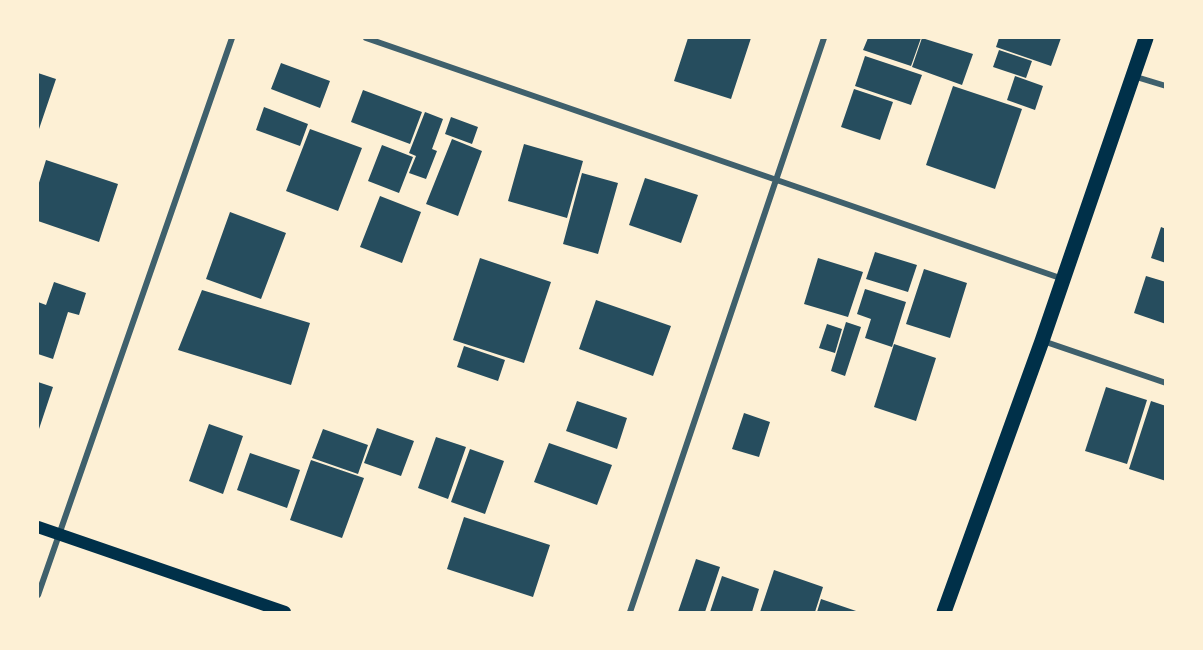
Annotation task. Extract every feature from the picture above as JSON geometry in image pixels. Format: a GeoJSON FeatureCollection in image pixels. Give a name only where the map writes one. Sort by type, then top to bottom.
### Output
{"type":"FeatureCollection","features":[{"type":"Feature","properties":{"kind":"main road"},"geometry":{"type":"LineString","coordinates":[[944,612],[1042,341],[1146,38]]}},
{"type":"Feature","properties":{"kind":"main road"},"geometry":{"type":"LineString","coordinates":[[38,526],[285,612]]}},
{"type":"Feature","properties":{"kind":"street"},"geometry":{"type":"LineString","coordinates":[[38,595],[232,38]]}},
{"type":"Feature","properties":{"kind":"street"},"geometry":{"type":"LineString","coordinates":[[366,38],[1063,279]]}},
{"type":"Feature","properties":{"kind":"street"},"geometry":{"type":"LineString","coordinates":[[630,612],[824,38]]}},
{"type":"Feature","properties":{"kind":"street"},"geometry":{"type":"LineString","coordinates":[[1133,76],[1166,86]]}},
{"type":"Feature","properties":{"kind":"street"},"geometry":{"type":"LineString","coordinates":[[1042,341],[1166,383]]}},
{"type":"Feature","properties":{"kind":"building"},"geometry":{"type":"Polygon","coordinates":[[[688,38],[751,38],[731,99],[674,81],[688,38]]]}},
{"type":"Feature","properties":{"kind":"building"},"geometry":{"type":"Polygon","coordinates":[[[868,38],[921,38],[911,66],[863,50],[868,38]]]}},
{"type":"Feature","properties":{"kind":"building"},"geometry":{"type":"Polygon","coordinates":[[[922,38],[973,54],[962,85],[912,67],[922,38]]]}},
{"type":"Feature","properties":{"kind":"building"},"geometry":{"type":"Polygon","coordinates":[[[999,38],[1061,38],[1051,66],[996,47],[999,38]]]}},
{"type":"Feature","properties":{"kind":"building"},"geometry":{"type":"Polygon","coordinates":[[[999,50],[1032,61],[1026,78],[993,67],[999,50]]]}},
{"type":"Feature","properties":{"kind":"building"},"geometry":{"type":"Polygon","coordinates":[[[865,56],[922,75],[911,105],[855,86],[865,56]]]}},
{"type":"Feature","properties":{"kind":"building"},"geometry":{"type":"Polygon","coordinates":[[[281,63],[330,81],[320,108],[271,89],[281,63]]]}},
{"type":"Feature","properties":{"kind":"building"},"geometry":{"type":"Polygon","coordinates":[[[38,73],[56,79],[38,132],[38,73]]]}},
{"type":"Feature","properties":{"kind":"building"},"geometry":{"type":"Polygon","coordinates":[[[1015,76],[1043,86],[1035,110],[1007,100],[1015,76]]]}},
{"type":"Feature","properties":{"kind":"building"},"geometry":{"type":"Polygon","coordinates":[[[953,86],[1022,109],[995,189],[926,165],[953,86]]]}},
{"type":"Feature","properties":{"kind":"building"},"geometry":{"type":"Polygon","coordinates":[[[854,89],[893,102],[880,140],[841,127],[854,89]]]}},
{"type":"Feature","properties":{"kind":"building"},"geometry":{"type":"Polygon","coordinates":[[[363,90],[422,112],[410,144],[351,122],[363,90]]]}},
{"type":"Feature","properties":{"kind":"building"},"geometry":{"type":"Polygon","coordinates":[[[264,107],[308,124],[300,146],[256,130],[264,107]]]}},
{"type":"Feature","properties":{"kind":"building"},"geometry":{"type":"Polygon","coordinates":[[[425,112],[443,119],[432,149],[437,151],[426,179],[409,173],[416,156],[409,153],[425,112]]]}},
{"type":"Feature","properties":{"kind":"building"},"geometry":{"type":"Polygon","coordinates":[[[451,117],[478,127],[472,144],[445,134],[451,117]]]}},
{"type":"Feature","properties":{"kind":"building"},"geometry":{"type":"Polygon","coordinates":[[[310,129],[362,148],[338,211],[286,191],[310,129]]]}},
{"type":"Feature","properties":{"kind":"building"},"geometry":{"type":"Polygon","coordinates":[[[452,139],[482,151],[458,216],[426,204],[452,139]]]}},
{"type":"Feature","properties":{"kind":"building"},"geometry":{"type":"Polygon","coordinates":[[[524,144],[583,161],[567,218],[508,201],[524,144]]]}},
{"type":"Feature","properties":{"kind":"building"},"geometry":{"type":"Polygon","coordinates":[[[382,145],[413,157],[399,193],[368,181],[382,145]]]}},
{"type":"Feature","properties":{"kind":"building"},"geometry":{"type":"Polygon","coordinates":[[[46,160],[118,184],[99,242],[38,221],[38,186],[46,160]]]}},
{"type":"Feature","properties":{"kind":"building"},"geometry":{"type":"Polygon","coordinates":[[[582,173],[618,183],[598,254],[563,244],[582,173]]]}},
{"type":"Feature","properties":{"kind":"building"},"geometry":{"type":"Polygon","coordinates":[[[645,178],[698,195],[681,243],[629,225],[645,178]]]}},
{"type":"Feature","properties":{"kind":"building"},"geometry":{"type":"Polygon","coordinates":[[[380,196],[421,212],[402,263],[360,247],[380,196]]]}},
{"type":"Feature","properties":{"kind":"building"},"geometry":{"type":"Polygon","coordinates":[[[230,212],[286,233],[261,299],[206,279],[230,212]]]}},
{"type":"Feature","properties":{"kind":"building"},"geometry":{"type":"Polygon","coordinates":[[[1161,227],[1166,229],[1166,263],[1151,258],[1161,227]]]}},
{"type":"Feature","properties":{"kind":"building"},"geometry":{"type":"Polygon","coordinates":[[[875,252],[917,265],[908,292],[866,279],[875,252]]]}},
{"type":"Feature","properties":{"kind":"building"},"geometry":{"type":"Polygon","coordinates":[[[480,258],[551,282],[524,363],[453,340],[480,258]]]}},
{"type":"Feature","properties":{"kind":"building"},"geometry":{"type":"Polygon","coordinates":[[[818,258],[863,272],[848,317],[804,304],[818,258]]]}},
{"type":"Feature","properties":{"kind":"building"},"geometry":{"type":"Polygon","coordinates":[[[924,269],[967,283],[950,338],[906,324],[924,269]]]}},
{"type":"Feature","properties":{"kind":"building"},"geometry":{"type":"Polygon","coordinates":[[[1146,276],[1166,282],[1166,324],[1134,313],[1146,276]]]}},
{"type":"Feature","properties":{"kind":"building"},"geometry":{"type":"Polygon","coordinates":[[[54,282],[86,293],[79,315],[68,312],[53,359],[38,354],[38,302],[46,305],[54,282]]]}},
{"type":"Feature","properties":{"kind":"building"},"geometry":{"type":"Polygon","coordinates":[[[865,289],[906,302],[892,347],[865,338],[871,319],[857,314],[865,289]]]}},
{"type":"Feature","properties":{"kind":"building"},"geometry":{"type":"Polygon","coordinates":[[[202,290],[310,323],[291,385],[178,350],[202,290]]]}},
{"type":"Feature","properties":{"kind":"building"},"geometry":{"type":"Polygon","coordinates":[[[596,300],[671,326],[653,376],[579,349],[596,300]]]}},
{"type":"Feature","properties":{"kind":"building"},"geometry":{"type":"Polygon","coordinates":[[[846,322],[861,327],[845,376],[831,371],[846,322]]]}},
{"type":"Feature","properties":{"kind":"building"},"geometry":{"type":"Polygon","coordinates":[[[827,324],[842,329],[835,353],[819,348],[827,324]]]}},
{"type":"Feature","properties":{"kind":"building"},"geometry":{"type":"Polygon","coordinates":[[[894,344],[936,358],[916,421],[874,407],[894,344]]]}},
{"type":"Feature","properties":{"kind":"building"},"geometry":{"type":"Polygon","coordinates":[[[464,346],[505,360],[498,381],[457,367],[464,346]]]}},
{"type":"Feature","properties":{"kind":"building"},"geometry":{"type":"Polygon","coordinates":[[[38,382],[53,387],[38,432],[38,382]]]}},
{"type":"Feature","properties":{"kind":"building"},"geometry":{"type":"Polygon","coordinates":[[[1106,387],[1147,400],[1127,464],[1085,451],[1106,387]]]}},
{"type":"Feature","properties":{"kind":"building"},"geometry":{"type":"Polygon","coordinates":[[[577,401],[627,418],[617,449],[566,431],[577,401]]]}},
{"type":"Feature","properties":{"kind":"building"},"geometry":{"type":"Polygon","coordinates":[[[1151,401],[1166,406],[1166,481],[1129,469],[1151,401]]]}},
{"type":"Feature","properties":{"kind":"building"},"geometry":{"type":"Polygon","coordinates":[[[744,413],[770,422],[759,457],[732,449],[744,413]]]}},
{"type":"Feature","properties":{"kind":"building"},"geometry":{"type":"Polygon","coordinates":[[[209,424],[243,436],[223,494],[189,481],[209,424]]]}},
{"type":"Feature","properties":{"kind":"building"},"geometry":{"type":"Polygon","coordinates":[[[377,428],[414,441],[401,476],[364,463],[377,428]]]}},
{"type":"Feature","properties":{"kind":"building"},"geometry":{"type":"Polygon","coordinates":[[[323,429],[368,445],[358,474],[312,458],[323,429]]]}},
{"type":"Feature","properties":{"kind":"building"},"geometry":{"type":"Polygon","coordinates":[[[436,437],[466,447],[448,499],[418,488],[436,437]]]}},
{"type":"Feature","properties":{"kind":"building"},"geometry":{"type":"Polygon","coordinates":[[[549,443],[612,465],[597,505],[534,482],[549,443]]]}},
{"type":"Feature","properties":{"kind":"building"},"geometry":{"type":"Polygon","coordinates":[[[470,449],[504,461],[485,514],[451,502],[470,449]]]}},
{"type":"Feature","properties":{"kind":"building"},"geometry":{"type":"Polygon","coordinates":[[[250,453],[300,470],[287,508],[237,490],[250,453]]]}},
{"type":"Feature","properties":{"kind":"building"},"geometry":{"type":"Polygon","coordinates":[[[311,460],[364,478],[342,538],[290,520],[311,460]]]}},
{"type":"Feature","properties":{"kind":"building"},"geometry":{"type":"Polygon","coordinates":[[[464,517],[550,545],[533,597],[447,569],[464,517]]]}},
{"type":"Feature","properties":{"kind":"building"},"geometry":{"type":"Polygon","coordinates":[[[696,559],[720,567],[705,612],[678,612],[696,559]]]}},
{"type":"Feature","properties":{"kind":"building"},"geometry":{"type":"Polygon","coordinates":[[[774,570],[823,587],[815,612],[760,612],[774,570]]]}},
{"type":"Feature","properties":{"kind":"building"},"geometry":{"type":"Polygon","coordinates":[[[722,576],[759,589],[752,612],[710,612],[722,576]]]}},
{"type":"Feature","properties":{"kind":"building"},"geometry":{"type":"Polygon","coordinates":[[[821,599],[859,612],[817,612],[821,599]]]}}]}
